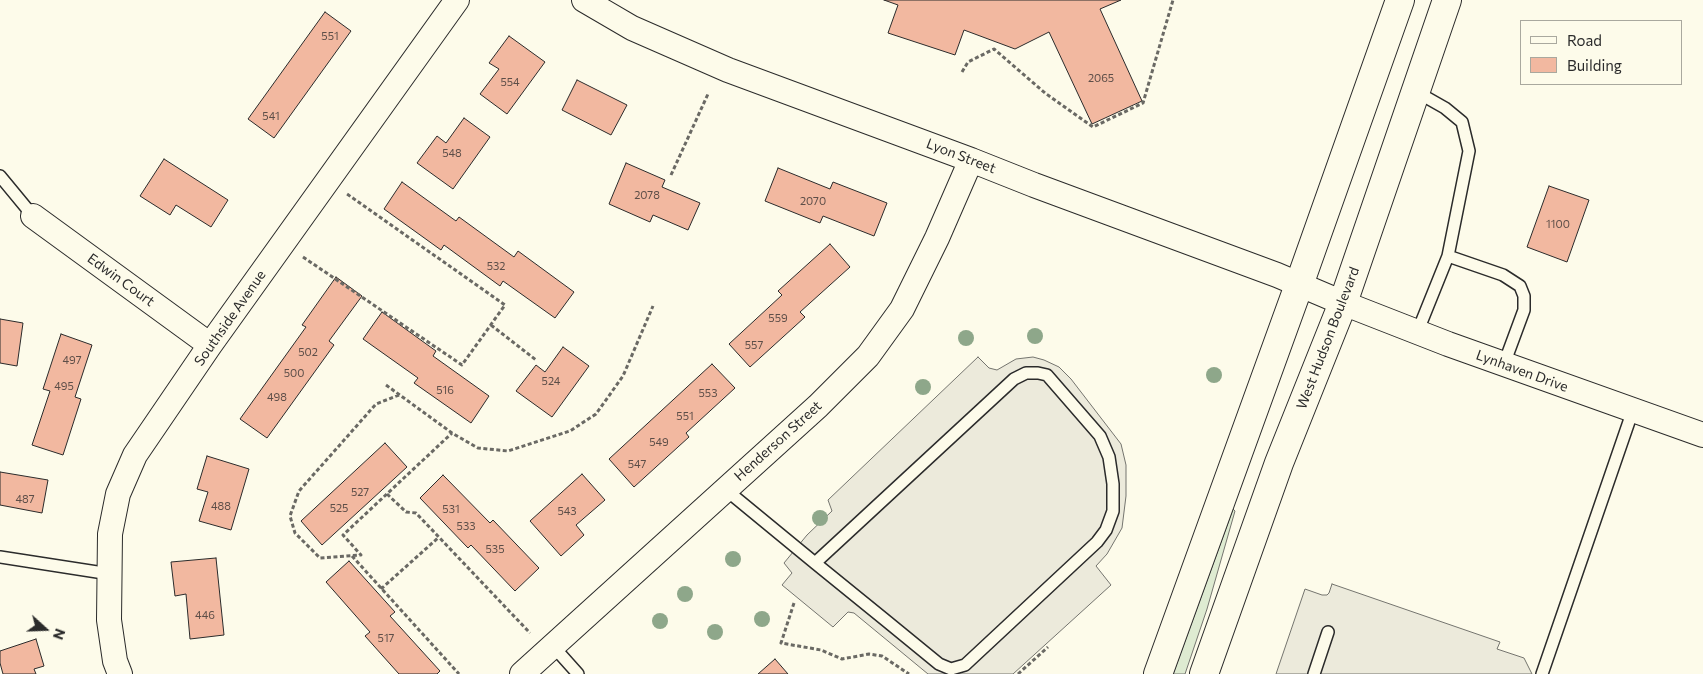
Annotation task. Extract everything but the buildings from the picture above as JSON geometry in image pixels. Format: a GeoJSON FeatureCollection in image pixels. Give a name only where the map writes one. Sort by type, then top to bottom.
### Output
{"type":"FeatureCollection","features":[{"type":"Feature","properties":{"kind":"main road"},"geometry":{"type":"LineString","coordinates":[[1158,674],[1400,0]]}},
{"type":"Feature","properties":{"kind":"main road","name":"West Hudson Boulevard"},"geometry":{"type":"LineString","coordinates":[[1204,674],[1279,463],[1343,304],[1447,0]]}},
{"type":"Feature","properties":{"kind":"street","name":"Southside Avenue"},"geometry":{"type":"LineString","coordinates":[[120,674],[115,661],[109,620],[110,534],[118,494],[134,455],[210,345],[457,0]]}},
{"type":"Feature","properties":{"kind":"street","name":"Lyon Street"},"geometry":{"type":"LineString","coordinates":[[584,0],[632,28],[728,70],[1277,275],[1343,304]]}},
{"type":"Feature","properties":{"kind":"street","name":"Henderson Street"},"geometry":{"type":"LineString","coordinates":[[522,674],[818,406],[868,356],[902,309],[972,160]]}},
{"type":"Feature","properties":{"kind":"street","name":"Edwin Court"},"geometry":{"type":"LineString","coordinates":[[32,216],[210,345]]}},
{"type":"Feature","properties":{"kind":"street","name":"Lynhaven Drive"},"geometry":{"type":"LineString","coordinates":[[1343,304],[1417,333],[1703,435]]}},
{"type":"Feature","properties":{"kind":"lane"},"geometry":{"type":"LineString","coordinates":[[1415,91],[1445,108],[1462,122],[1469,151],[1448,256],[1417,333]]}},
{"type":"Feature","properties":{"kind":"lane"},"geometry":{"type":"LineString","coordinates":[[0,176],[32,216]]}},
{"type":"Feature","properties":{"kind":"lane"},"geometry":{"type":"LineString","coordinates":[[1448,256],[1503,275],[1520,286],[1524,296],[1524,310],[1504,364]]}},
{"type":"Feature","properties":{"kind":"lane"},"geometry":{"type":"LineString","coordinates":[[725,489],[815,563],[939,664],[951,668],[965,665],[1097,542],[1106,530],[1113,511],[1113,484],[1108,457],[1100,436],[1047,376],[1038,372],[1026,373],[1014,379],[815,563]]}},
{"type":"Feature","properties":{"kind":"lane"},"geometry":{"type":"LineString","coordinates":[[1542,674],[1633,410]]}},
{"type":"Feature","properties":{"kind":"lane"},"geometry":{"type":"LineString","coordinates":[[0,558],[110,574]]}},
{"type":"Feature","properties":{"kind":"lane"},"geometry":{"type":"LineString","coordinates":[[1314,674],[1328,632]]}},
{"type":"Feature","properties":{"kind":"lane"},"geometry":{"type":"LineString","coordinates":[[553,646],[578,674]]}},
{"type":"Feature","properties":{"kind":"path"},"geometry":{"type":"LineString","coordinates":[[962,72],[968,62],[994,49],[1045,92],[1093,127],[1143,103],[1173,0]]}},
{"type":"Feature","properties":{"kind":"path"},"geometry":{"type":"LineString","coordinates":[[670,175],[708,94]]}},
{"type":"Feature","properties":{"kind":"path"},"geometry":{"type":"LineString","coordinates":[[298,254],[462,364],[505,305],[342,191]]}},
{"type":"Feature","properties":{"kind":"path"},"geometry":{"type":"LineString","coordinates":[[386,385],[452,433],[478,448],[508,451],[570,431],[596,414],[622,376],[653,306]]}},
{"type":"Feature","properties":{"kind":"path"},"geometry":{"type":"LineString","coordinates":[[491,325],[536,360]]}},
{"type":"Feature","properties":{"kind":"path"},"geometry":{"type":"LineString","coordinates":[[399,395],[376,404],[300,491],[290,516],[295,533],[320,558],[361,555],[343,535],[452,433]]}},
{"type":"Feature","properties":{"kind":"path"},"geometry":{"type":"LineString","coordinates":[[387,494],[406,512],[416,513],[531,635]]}},
{"type":"Feature","properties":{"kind":"path"},"geometry":{"type":"LineString","coordinates":[[381,589],[439,537]]}},
{"type":"Feature","properties":{"kind":"path"},"geometry":{"type":"LineString","coordinates":[[351,556],[459,674]]}},
{"type":"Feature","properties":{"kind":"path"},"geometry":{"type":"LineString","coordinates":[[794,603],[780,643],[821,650],[842,659],[869,654],[882,656],[909,674]]}},
{"type":"Feature","properties":{"kind":"path"},"geometry":{"type":"LineString","coordinates":[[1018,674],[1048,647]]}},
{"type":"Feature","properties":{"kind":"green space"},"geometry":{"type":"Polygon","coordinates":[[[1233,509],[1235,511],[1207,609],[1185,674],[1173,674],[1233,509]]]}},
{"type":"Feature","properties":{"kind":"shaded area"},"geometry":{"type":"Polygon","coordinates":[[[978,357],[989,368],[997,370],[1016,359],[1033,357],[1059,367],[1071,379],[1121,444],[1126,465],[1126,496],[1122,528],[1107,554],[1096,566],[1111,585],[1013,674],[928,674],[854,613],[848,612],[833,627],[782,585],[792,573],[784,563],[807,535],[832,511],[828,500],[978,357]]]}},
{"type":"Feature","properties":{"kind":"shaded area"},"geometry":{"type":"Polygon","coordinates":[[[1332,584],[1500,642],[1497,649],[1524,658],[1532,674],[1276,674],[1305,589],[1327,595],[1332,584]]]}}]}
